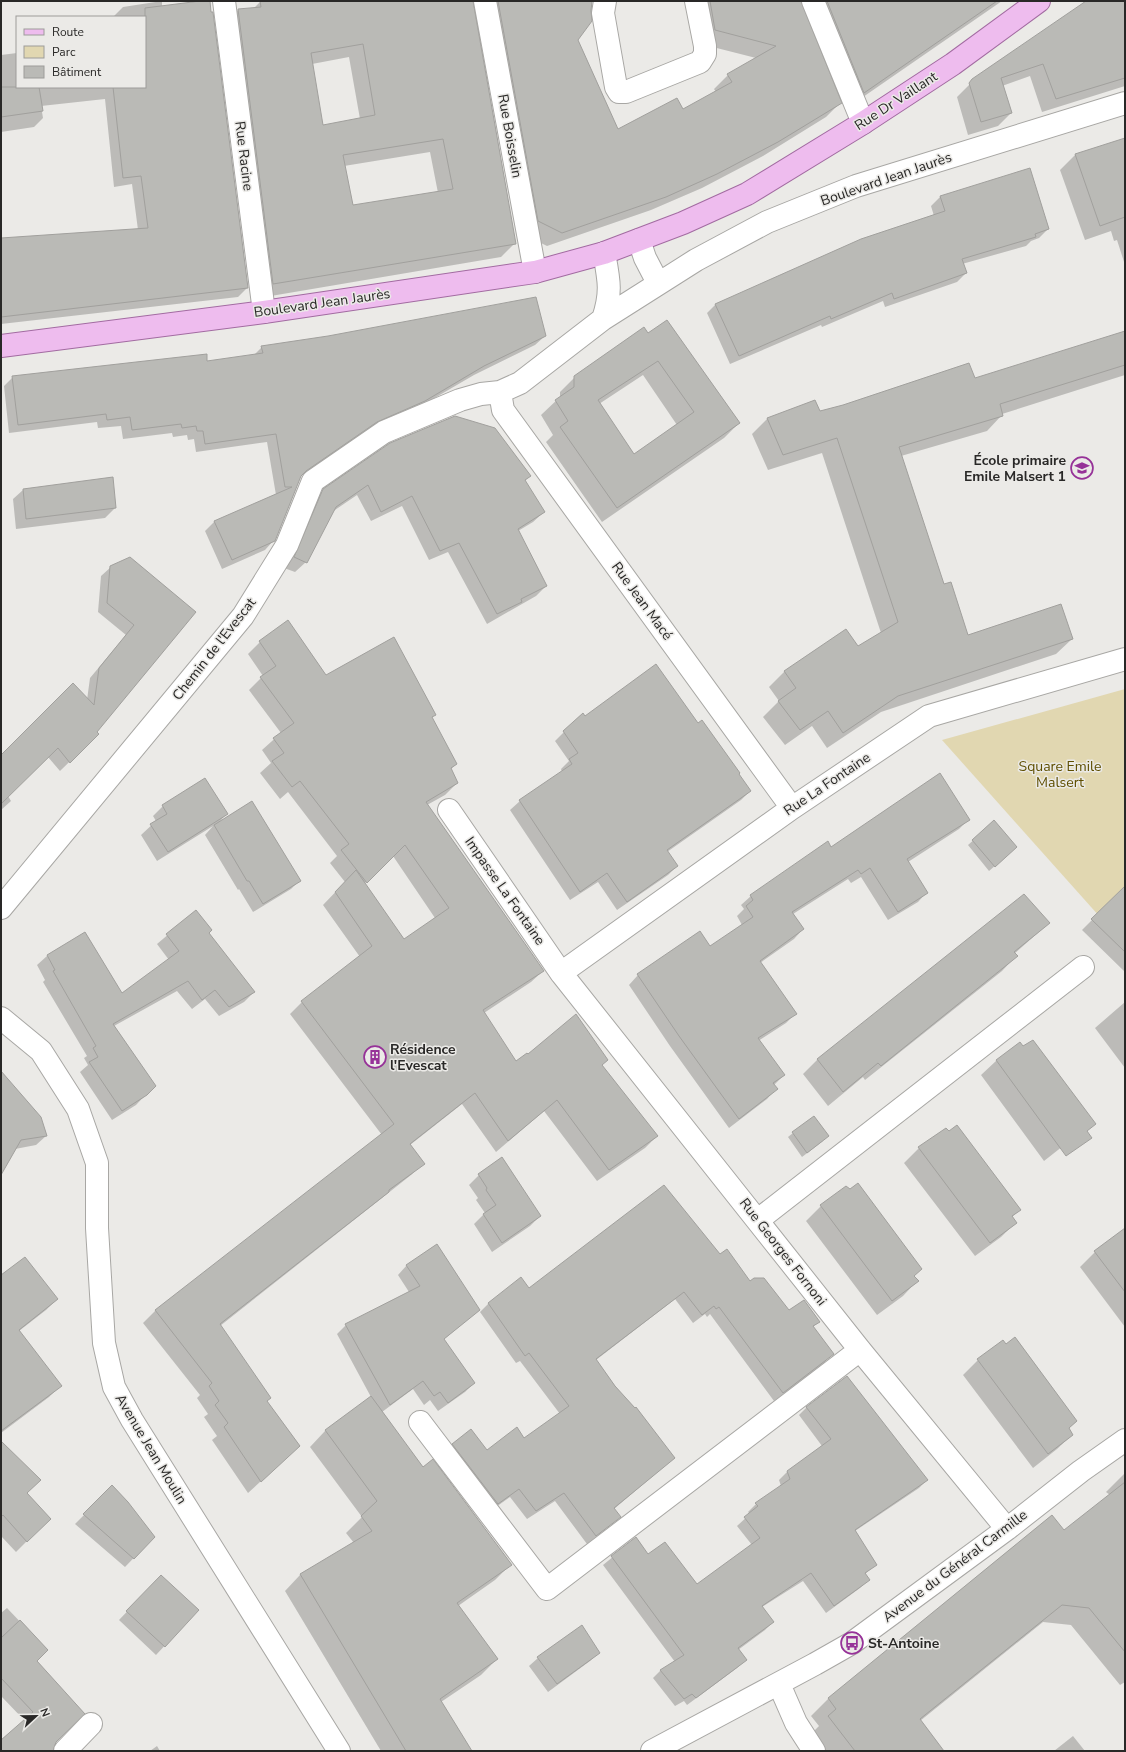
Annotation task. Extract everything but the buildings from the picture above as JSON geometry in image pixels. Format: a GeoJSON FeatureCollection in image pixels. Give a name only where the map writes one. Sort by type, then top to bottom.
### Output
{"type":"FeatureCollection","features":[{"type":"Feature","properties":{"kind":"main road","name":"Rue Dr Vaillant"},"geometry":{"type":"LineString","coordinates":[[747,194],[863,123],[953,64],[1039,1]]}},
{"type":"Feature","properties":{"kind":"main road","name":"Boulevard Jean Jaurès"},"geometry":{"type":"LineString","coordinates":[[1,346],[264,312],[535,272],[604,253],[683,223],[747,194]]}},
{"type":"Feature","properties":{"kind":"street","name":"Rue Racine"},"geometry":{"type":"LineString","coordinates":[[224,1],[264,312]]}},
{"type":"Feature","properties":{"kind":"street","name":"Rue Boisselin"},"geometry":{"type":"LineString","coordinates":[[485,1],[535,272]]}},
{"type":"Feature","properties":{"kind":"street"},"geometry":{"type":"LineString","coordinates":[[605,1],[603,13],[616,87],[619,92],[626,92],[700,62],[705,54],[705,46],[696,1]]}},
{"type":"Feature","properties":{"kind":"street"},"geometry":{"type":"LineString","coordinates":[[813,1],[863,123]]}},
{"type":"Feature","properties":{"kind":"street","name":"Boulevard Jean Jaurès"},"geometry":{"type":"LineString","coordinates":[[603,319],[696,260],[767,222],[856,186],[1125,103]]}},
{"type":"Feature","properties":{"kind":"street"},"geometry":{"type":"LineString","coordinates":[[639,240],[658,283]]}},
{"type":"Feature","properties":{"kind":"street"},"geometry":{"type":"LineString","coordinates":[[603,319],[609,302],[610,288],[604,253]]}},
{"type":"Feature","properties":{"kind":"street","name":"Chemin de l'Evescat"},"geometry":{"type":"LineString","coordinates":[[1,908],[243,616],[287,546],[314,481],[384,432],[460,400],[480,394],[500,392],[520,383],[603,319]]}},
{"type":"Feature","properties":{"kind":"street","name":"Rue Jean Macé"},"geometry":{"type":"LineString","coordinates":[[500,392],[503,410],[792,808]]}},
{"type":"Feature","properties":{"kind":"street","name":"Rue La Fontaine"},"geometry":{"type":"LineString","coordinates":[[561,973],[792,808],[929,716],[1125,659]]}},
{"type":"Feature","properties":{"kind":"street","name":"Impasse La Fontaine"},"geometry":{"type":"LineString","coordinates":[[449,810],[561,973]]}},
{"type":"Feature","properties":{"kind":"street"},"geometry":{"type":"LineString","coordinates":[[758,1220],[1083,967]]}},
{"type":"Feature","properties":{"kind":"street","name":"Rue Georges Fornoni"},"geometry":{"type":"LineString","coordinates":[[561,973],[860,1350],[1007,1529]]}},
{"type":"Feature","properties":{"kind":"street","name":"Avenue Jean Moulin"},"geometry":{"type":"LineString","coordinates":[[1,1018],[41,1051],[78,1109],[97,1162],[96,1228],[104,1343],[114,1387],[132,1420],[339,1751]]}},
{"type":"Feature","properties":{"kind":"street"},"geometry":{"type":"LineString","coordinates":[[420,1422],[547,1589],[860,1350]]}},
{"type":"Feature","properties":{"kind":"street","name":"Avenue du Général Carmille"},"geometry":{"type":"LineString","coordinates":[[652,1751],[779,1684],[852,1643],[1007,1529],[1081,1471],[1125,1440]]}},
{"type":"Feature","properties":{"kind":"street"},"geometry":{"type":"LineString","coordinates":[[779,1684],[796,1723],[814,1751]]}},
{"type":"Feature","properties":{"kind":"street"},"geometry":{"type":"LineString","coordinates":[[65,1751],[91,1724]]}},
{"type":"Feature","properties":{"kind":"green space","name":"Square Emile Malsert"},"geometry":{"type":"Polygon","coordinates":[[[1125,689],[1125,945],[942,740],[1125,689]]]}},
{"type":"Feature","properties":{"kind":"place","name":"École primaire Emile Malsert 1"},"geometry":{"type":"Point","coordinates":[1082,468]}},
{"type":"Feature","properties":{"kind":"place","name":"Résidence l'Evescat"},"geometry":{"type":"Point","coordinates":[375,1057]}},
{"type":"Feature","properties":{"kind":"place","name":"St-Antoine"},"geometry":{"type":"Point","coordinates":[852,1643]}}]}
